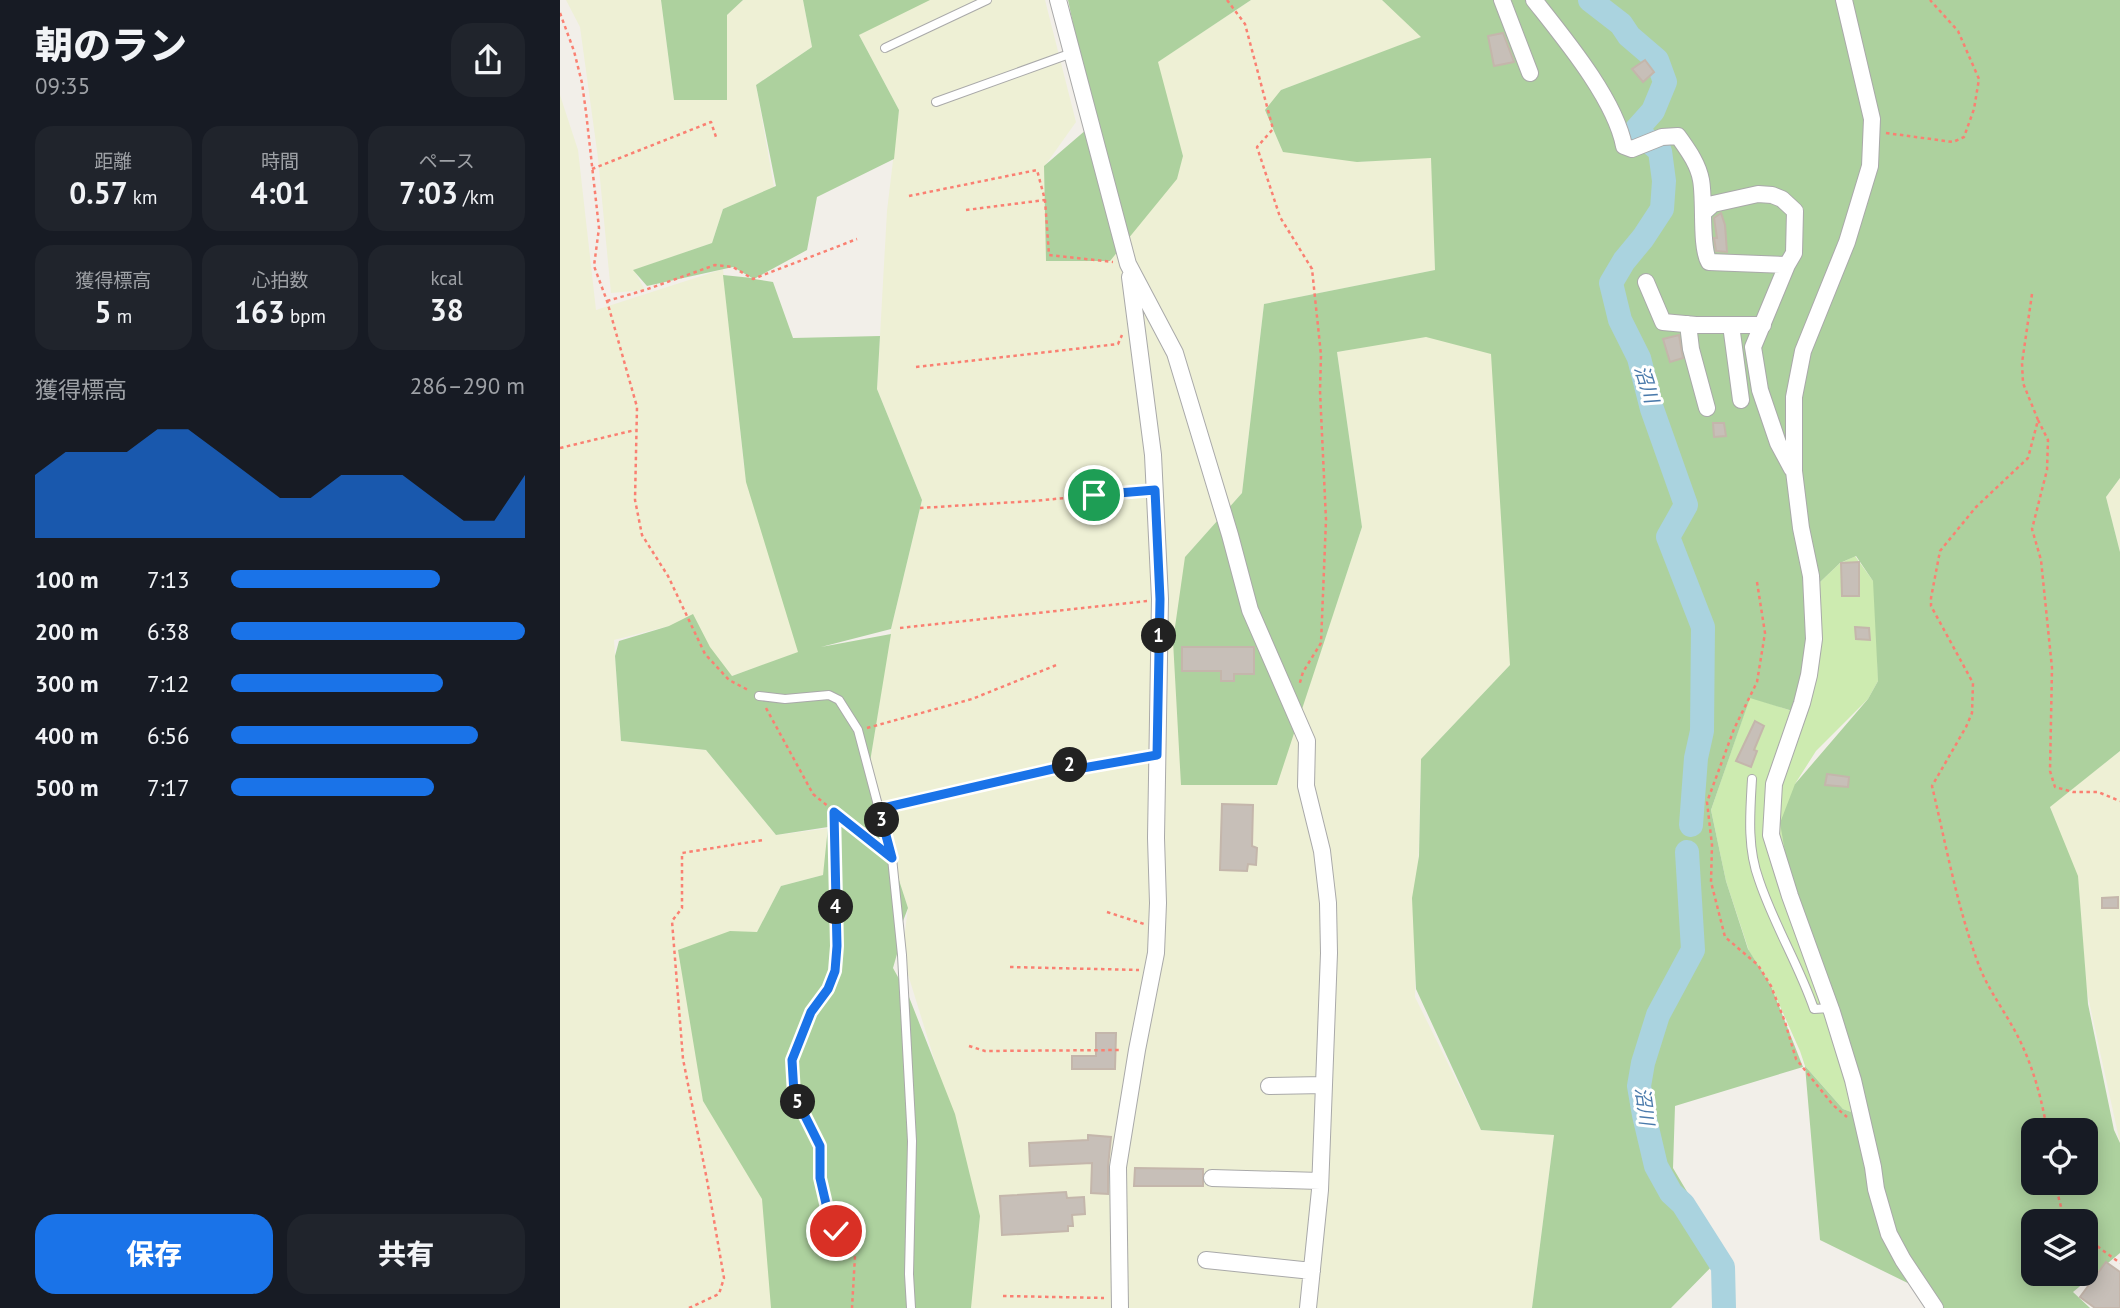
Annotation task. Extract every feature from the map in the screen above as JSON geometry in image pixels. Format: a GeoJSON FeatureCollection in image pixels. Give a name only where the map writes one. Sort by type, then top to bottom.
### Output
{"type":"FeatureCollection","features":[{"type":"Feature","properties":{"kind":"street"},"geometry":{"type":"LineString","coordinates":[[1058,0],[1128,264],[1155,490],[1160,599],[1157,929],[1153,971],[1118,1167],[1119,1303]]}},
{"type":"Feature","properties":{"kind":"street"},"geometry":{"type":"LineString","coordinates":[[1502,0],[1530,73]]}},
{"type":"Feature","properties":{"kind":"street"},"geometry":{"type":"LineString","coordinates":[[1534,0],[1609,104],[1621,128],[1624,145],[1632,149],[1662,137],[1678,136],[1694,159],[1701,177],[1704,245],[1709,262],[1787,265]]}},
{"type":"Feature","properties":{"kind":"street"},"geometry":{"type":"LineString","coordinates":[[1844,0],[1872,119],[1870,166],[1847,242],[1803,351],[1794,397],[1794,471],[1801,528],[1811,576],[1814,639],[1802,704],[1774,784],[1771,835],[1853,1080],[1876,1189],[1889,1234],[1903,1260],[1936,1308]]}},
{"type":"Feature","properties":{"kind":"street"},"geometry":{"type":"LineString","coordinates":[[1704,212],[1713,205],[1758,194],[1782,199],[1795,211],[1794,253],[1754,347],[1760,390],[1778,443],[1794,471]]}},
{"type":"Feature","properties":{"kind":"street"},"geometry":{"type":"LineString","coordinates":[[1128,264],[1174,353],[1230,534],[1250,610],[1307,741],[1306,786],[1322,851],[1328,903],[1329,953],[1320,1181],[1308,1308]]}},
{"type":"Feature","properties":{"kind":"street"},"geometry":{"type":"LineString","coordinates":[[1646,282],[1663,322],[1763,325]]}},
{"type":"Feature","properties":{"kind":"street"},"geometry":{"type":"LineString","coordinates":[[1688,324],[1691,349],[1707,408]]}},
{"type":"Feature","properties":{"kind":"street"},"geometry":{"type":"LineString","coordinates":[[1731,325],[1741,400]]}},
{"type":"Feature","properties":{"kind":"street"},"geometry":{"type":"LineString","coordinates":[[1269,1087],[1324,1085]]}},
{"type":"Feature","properties":{"kind":"street"},"geometry":{"type":"LineString","coordinates":[[1212,1178],[1320,1181]]}},
{"type":"Feature","properties":{"kind":"street"},"geometry":{"type":"LineString","coordinates":[[1206,1260],[1312,1271]]}},
{"type":"Feature","properties":{"kind":"lane"},"geometry":{"type":"LineString","coordinates":[[886,48],[987,0]]}},
{"type":"Feature","properties":{"kind":"lane"},"geometry":{"type":"LineString","coordinates":[[936,102],[1072,53]]}},
{"type":"Feature","properties":{"kind":"lane"},"geometry":{"type":"LineString","coordinates":[[759,696],[785,699],[829,695],[839,700],[858,730],[892,858],[902,955],[912,1141],[909,1274],[911,1308]]}},
{"type":"Feature","properties":{"kind":"lane"},"geometry":{"type":"LineString","coordinates":[[1752,779],[1749,823],[1758,878],[1814,1009],[1830,1008]]}},
{"type":"Feature","properties":{"kind":"path"},"geometry":{"type":"LineString","coordinates":[[1227,0],[1245,24],[1273,129],[1257,147],[1280,217],[1312,270],[1321,355],[1326,520],[1321,643],[1303,672],[1292,707]]}},
{"type":"Feature","properties":{"kind":"path"},"geometry":{"type":"LineString","coordinates":[[1871,131],[1953,142],[1964,137],[1974,109],[1979,79],[1958,31],[1930,0]]}},
{"type":"Feature","properties":{"kind":"path"},"geometry":{"type":"LineString","coordinates":[[560,13],[582,83],[599,228],[594,266],[607,301],[637,407],[635,500],[642,535],[667,576],[705,654],[729,680],[759,696],[813,794],[892,858]]}},
{"type":"Feature","properties":{"kind":"path"},"geometry":{"type":"LineString","coordinates":[[592,169],[711,122],[716,137]]}},
{"type":"Feature","properties":{"kind":"path"},"geometry":{"type":"LineString","coordinates":[[909,196],[1037,170],[1045,200],[1049,255],[1128,264]]}},
{"type":"Feature","properties":{"kind":"path"},"geometry":{"type":"LineString","coordinates":[[965,210],[1045,200]]}},
{"type":"Feature","properties":{"kind":"path"},"geometry":{"type":"LineString","coordinates":[[607,301],[715,265],[733,267],[753,279],[857,239]]}},
{"type":"Feature","properties":{"kind":"path"},"geometry":{"type":"LineString","coordinates":[[2032,294],[2022,363],[2023,383],[2048,440],[2048,470],[2032,529],[2041,560],[2052,668],[2050,771],[2055,787],[2073,792],[2098,792],[2120,801]]}},
{"type":"Feature","properties":{"kind":"path"},"geometry":{"type":"LineString","coordinates":[[916,367],[1118,344],[1122,332]]}},
{"type":"Feature","properties":{"kind":"path"},"geometry":{"type":"LineString","coordinates":[[2038,419],[2028,458],[1976,507],[1941,551],[1937,560],[1931,606],[1973,683],[1972,713],[1932,786],[1962,912],[1978,963],[1987,986],[2028,1057],[2044,1118]]}},
{"type":"Feature","properties":{"kind":"path"},"geometry":{"type":"LineString","coordinates":[[560,448],[636,430]]}},
{"type":"Feature","properties":{"kind":"path"},"geometry":{"type":"LineString","coordinates":[[920,508],[1155,490]]}},
{"type":"Feature","properties":{"kind":"path"},"geometry":{"type":"LineString","coordinates":[[900,628],[1160,599]]}},
{"type":"Feature","properties":{"kind":"path"},"geometry":{"type":"LineString","coordinates":[[858,730],[972,699],[1059,664]]}},
{"type":"Feature","properties":{"kind":"path"},"geometry":{"type":"LineString","coordinates":[[879,809],[1070,765],[1077,769],[1157,755]]}},
{"type":"Feature","properties":{"kind":"path"},"geometry":{"type":"LineString","coordinates":[[834,812],[837,946],[835,971],[828,989],[811,1012],[792,1060],[794,1094],[820,1146],[820,1178],[827,1208],[836,1231],[855,1256],[852,1308]]}},
{"type":"Feature","properties":{"kind":"path"},"geometry":{"type":"LineString","coordinates":[[689,1308],[719,1294],[724,1278],[683,1059],[672,921],[682,908],[682,853],[763,840]]}},
{"type":"Feature","properties":{"kind":"path"},"geometry":{"type":"LineString","coordinates":[[1107,912],[1157,929]]}},
{"type":"Feature","properties":{"kind":"path"},"geometry":{"type":"LineString","coordinates":[[1010,967],[1153,971]]}},
{"type":"Feature","properties":{"kind":"path"},"geometry":{"type":"LineString","coordinates":[[969,1046],[985,1051],[1137,1050]]}},
{"type":"Feature","properties":{"kind":"path"},"geometry":{"type":"LineString","coordinates":[[2098,1247],[2120,1263]]}},
{"type":"Feature","properties":{"kind":"path"},"geometry":{"type":"LineString","coordinates":[[1003,1296],[1119,1303]]}},
{"type":"Feature","properties":{"kind":"green space"},"geometry":{"type":"Polygon","coordinates":[[[566,0],[661,0],[674,100],[726,100],[727,15],[743,0],[803,0],[812,47],[756,85],[774,187],[723,209],[712,243],[634,270],[645,290],[611,293],[598,158],[580,27],[566,0]]]}},
{"type":"Feature","properties":{"kind":"green space"},"geometry":{"type":"Polygon","coordinates":[[[661,0],[743,0],[727,15],[727,100],[674,100],[661,0]]]}},
{"type":"Feature","properties":{"kind":"green space"},"geometry":{"type":"Polygon","coordinates":[[[803,0],[930,0],[859,35],[899,110],[894,159],[817,197],[807,250],[754,279],[773,282],[793,338],[880,336],[877,389],[922,500],[891,629],[821,647],[891,634],[869,768],[890,852],[908,908],[900,929],[901,940],[893,968],[909,997],[955,1114],[980,1216],[971,1308],[771,1308],[762,1199],[703,1101],[678,950],[730,931],[757,932],[781,886],[823,875],[828,827],[776,835],[706,750],[621,741],[615,656],[619,641],[669,626],[693,614],[710,647],[732,676],[798,652],[746,482],[723,275],[752,278],[733,267],[647,286],[633,270],[712,243],[723,209],[776,186],[756,85],[812,47],[803,0]]]}},
{"type":"Feature","properties":{"kind":"green space"},"geometry":{"type":"Polygon","coordinates":[[[923,0],[1045,0],[1076,122],[1044,167],[1183,156],[1157,62],[1251,0],[1382,0],[1422,37],[1281,90],[1357,162],[1432,157],[1435,270],[1264,304],[1242,493],[1185,557],[1276,785],[1362,527],[1337,352],[1431,335],[1493,352],[1515,660],[1421,759],[1415,997],[1481,1130],[1554,1135],[1532,1308],[962,1308],[970,1175],[902,955],[908,908],[890,852],[869,768],[891,629],[922,500],[877,389],[887,211],[899,110],[859,35],[923,0]]]}},
{"type":"Feature","properties":{"kind":"green space"},"geometry":{"type":"Polygon","coordinates":[[[1068,0],[1251,0],[1158,62],[1183,156],[1177,179],[1110,261],[1046,261],[1044,166],[1094,123],[1068,0]]]}},
{"type":"Feature","properties":{"kind":"green space"},"geometry":{"type":"Polygon","coordinates":[[[1382,0],[2120,0],[2120,478],[2106,497],[2120,552],[2120,751],[2050,807],[2078,876],[2088,1004],[2114,1130],[2120,1143],[2120,1253],[2098,1271],[2098,1209],[2021,1209],[2021,1286],[2080,1286],[2073,1292],[2090,1308],[1933,1308],[1926,1292],[1820,1240],[1805,1066],[1843,1109],[1854,1113],[1859,1089],[1799,933],[1780,823],[1795,784],[1868,699],[1878,681],[1873,581],[1856,556],[1840,563],[1819,583],[1799,713],[1750,698],[1711,810],[1726,881],[1748,949],[1771,986],[1803,1067],[1675,1106],[1673,1168],[1724,1254],[1671,1308],[1532,1308],[1554,1135],[1481,1130],[1416,989],[1412,898],[1419,856],[1421,759],[1510,665],[1491,354],[1426,337],[1337,352],[1362,527],[1277,785],[1181,785],[1173,641],[1185,557],[1242,493],[1264,304],[1435,270],[1431,158],[1357,162],[1283,152],[1265,110],[1281,90],[1421,37],[1382,0]]]}},
{"type":"Feature","properties":{"kind":"green space"},"geometry":{"type":"Polygon","coordinates":[[[560,95],[578,150],[596,310],[723,269],[744,466],[799,652],[732,676],[669,626],[614,640],[621,741],[706,750],[776,835],[831,828],[823,875],[781,886],[755,936],[788,1093],[774,1308],[560,1308],[560,95]]]}},
{"type":"Feature","properties":{"kind":"green space"},"geometry":{"type":"Polygon","coordinates":[[[2120,478],[2120,552],[2106,497],[2120,478]]]}},
{"type":"Feature","properties":{"kind":"green space"},"geometry":{"type":"Polygon","coordinates":[[[1855,556],[1876,585],[1878,681],[1868,699],[1816,751],[1795,784],[1854,1113],[1843,1109],[1805,1066],[1771,986],[1749,951],[1726,881],[1711,810],[1750,697],[1798,713],[1819,583],[1839,564],[1855,556]]]}},
{"type":"Feature","properties":{"kind":"green space"},"geometry":{"type":"Polygon","coordinates":[[[2120,751],[2120,1143],[2087,992],[2078,883],[2050,806],[2120,751]]]}},
{"type":"Feature","properties":{"kind":"building"},"geometry":{"type":"Polygon","coordinates":[[[1503,33],[1514,62],[1494,66],[1488,36],[1503,33]]]}},
{"type":"Feature","properties":{"kind":"building"},"geometry":{"type":"Polygon","coordinates":[[[1645,60],[1654,72],[1643,82],[1632,69],[1645,60]]]}},
{"type":"Feature","properties":{"kind":"building"},"geometry":{"type":"Polygon","coordinates":[[[1721,213],[1725,225],[1727,252],[1716,251],[1714,238],[1717,238],[1714,218],[1721,213]]]}},
{"type":"Feature","properties":{"kind":"building"},"geometry":{"type":"Polygon","coordinates":[[[1679,335],[1683,358],[1670,362],[1663,339],[1679,335]]]}},
{"type":"Feature","properties":{"kind":"building"},"geometry":{"type":"Polygon","coordinates":[[[1713,423],[1724,423],[1726,436],[1714,437],[1713,423]]]}},
{"type":"Feature","properties":{"kind":"building"},"geometry":{"type":"Polygon","coordinates":[[[1859,562],[1859,596],[1842,596],[1841,563],[1859,562]]]}},
{"type":"Feature","properties":{"kind":"building"},"geometry":{"type":"Polygon","coordinates":[[[1855,627],[1869,628],[1870,640],[1856,639],[1855,627]]]}},
{"type":"Feature","properties":{"kind":"building"},"geometry":{"type":"Polygon","coordinates":[[[1182,647],[1254,647],[1254,674],[1234,674],[1234,681],[1221,681],[1221,671],[1182,671],[1182,647]]]}},
{"type":"Feature","properties":{"kind":"building"},"geometry":{"type":"Polygon","coordinates":[[[1755,721],[1764,726],[1754,750],[1757,751],[1751,767],[1736,761],[1755,721]]]}},
{"type":"Feature","properties":{"kind":"building"},"geometry":{"type":"Polygon","coordinates":[[[1827,774],[1849,777],[1848,787],[1825,785],[1827,774]]]}},
{"type":"Feature","properties":{"kind":"building"},"geometry":{"type":"Polygon","coordinates":[[[1222,804],[1253,805],[1252,846],[1257,848],[1256,865],[1248,864],[1247,871],[1220,870],[1222,804]]]}},
{"type":"Feature","properties":{"kind":"building"},"geometry":{"type":"Polygon","coordinates":[[[2118,897],[2118,908],[2102,908],[2102,898],[2118,897]]]}},
{"type":"Feature","properties":{"kind":"building"},"geometry":{"type":"Polygon","coordinates":[[[1096,1033],[1116,1033],[1115,1069],[1072,1069],[1072,1056],[1096,1056],[1096,1033]]]}},
{"type":"Feature","properties":{"kind":"building"},"geometry":{"type":"Polygon","coordinates":[[[1088,1135],[1111,1137],[1108,1194],[1091,1193],[1092,1163],[1030,1166],[1029,1143],[1088,1140],[1088,1135]]]}},
{"type":"Feature","properties":{"kind":"building"},"geometry":{"type":"Polygon","coordinates":[[[1135,1168],[1203,1169],[1203,1186],[1134,1186],[1135,1168]]]}},
{"type":"Feature","properties":{"kind":"building"},"geometry":{"type":"Polygon","coordinates":[[[1066,1192],[1067,1198],[1084,1197],[1085,1214],[1072,1215],[1073,1226],[1068,1226],[1068,1231],[1002,1235],[1000,1196],[1066,1192]]]}},
{"type":"Feature","properties":{"kind":"building"},"geometry":{"type":"Polygon","coordinates":[[[2106,1262],[2120,1272],[2120,1308],[2095,1308],[2080,1297],[2088,1286],[2098,1286],[2098,1273],[2106,1262]]]}},
{"type":"Feature","properties":{"kind":"waterway","name":"沼川"},"geometry":{"type":"LineString","coordinates":[[1590,0],[1621,24],[1629,36],[1657,60],[1665,82],[1653,111],[1636,130],[1660,151],[1664,181],[1662,209],[1611,283],[1620,320],[1639,358],[1652,409],[1686,505],[1668,537],[1703,627],[1702,731],[1696,758],[1691,825]]}},
{"type":"Feature","properties":{"kind":"waterway","name":"沼川"},"geometry":{"type":"LineString","coordinates":[[1687,852],[1693,950],[1658,1015],[1639,1086],[1656,1166],[1671,1193],[1683,1204],[1723,1267],[1724,1308]]}},
{"type":"Feature","properties":{"kind":"route"},"geometry":{"type":"LineString","coordinates":[[836,1231],[820,1178],[820,1146],[794,1094],[792,1060],[811,1012],[828,989],[835,971],[837,946],[834,812],[892,858],[879,809],[1070,765],[1077,769],[1157,755],[1160,599],[1155,490],[1094,495]]}}]}
